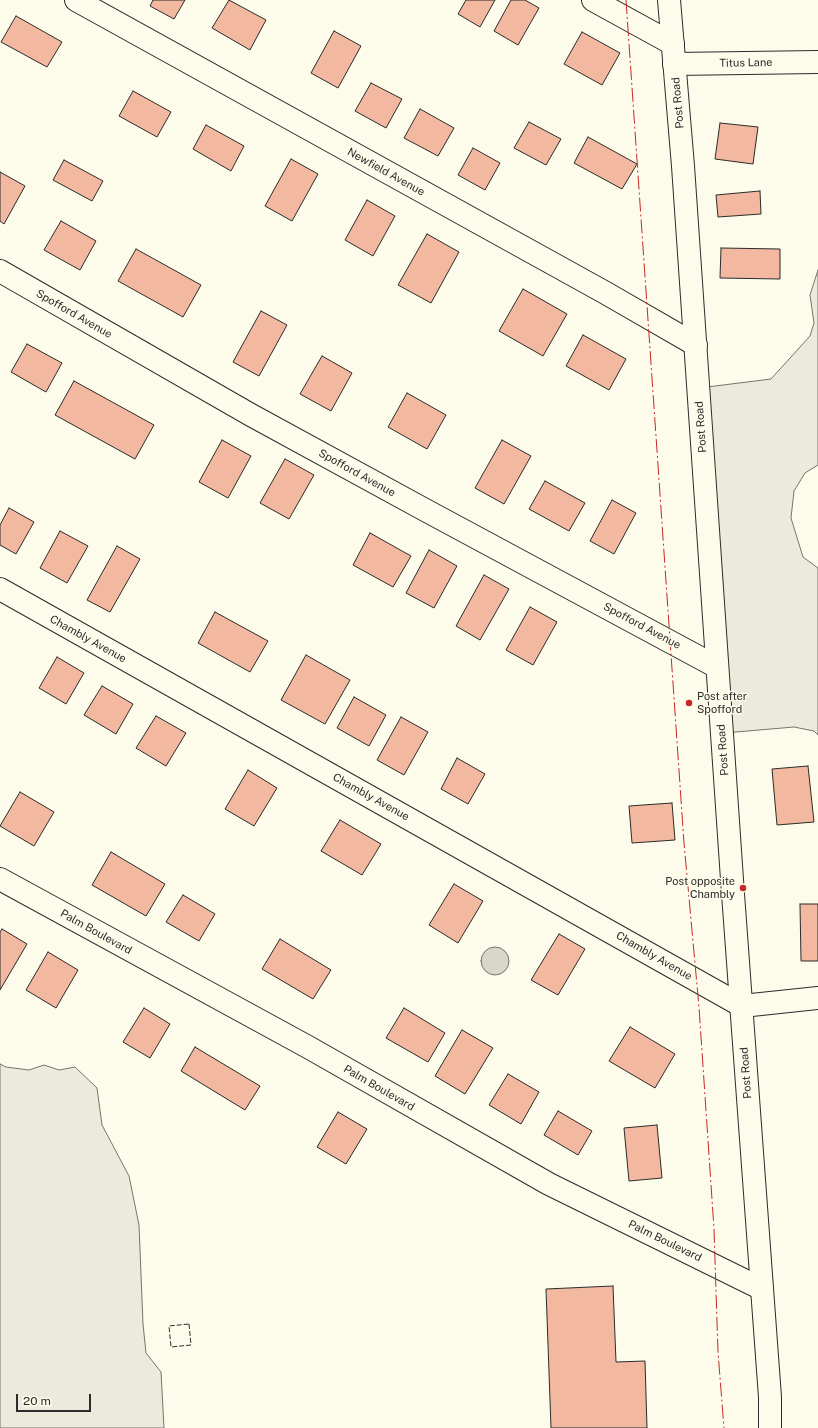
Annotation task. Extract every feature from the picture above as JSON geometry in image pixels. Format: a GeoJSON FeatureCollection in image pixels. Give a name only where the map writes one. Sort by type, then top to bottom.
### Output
{"type":"FeatureCollection","features":[{"type":"Feature","properties":{"kind":"street","name":"Newfield Avenue"},"geometry":{"type":"LineString","coordinates":[[76,0],[604,292],[696,345]]}},
{"type":"Feature","properties":{"kind":"street"},"geometry":{"type":"LineString","coordinates":[[593,0],[674,54]]}},
{"type":"Feature","properties":{"kind":"street","name":"Post Road"},"geometry":{"type":"LineString","coordinates":[[669,0],[683,158],[745,1067],[770,1397],[770,1428]]}},
{"type":"Feature","properties":{"kind":"street","name":"Titus Lane"},"geometry":{"type":"LineString","coordinates":[[674,54],[818,62]]}},
{"type":"Feature","properties":{"kind":"street","name":"Spofford Avenue"},"geometry":{"type":"LineString","coordinates":[[0,271],[252,415],[717,667]]}},
{"type":"Feature","properties":{"kind":"street","name":"Chambly Avenue"},"geometry":{"type":"LineString","coordinates":[[0,589],[742,1006]]}},
{"type":"Feature","properties":{"kind":"street","name":"Palm Boulevard"},"geometry":{"type":"LineString","coordinates":[[0,879],[301,1044],[549,1184],[762,1289]]}},
{"type":"Feature","properties":{"kind":"street"},"geometry":{"type":"LineString","coordinates":[[742,1006],[818,998]]}},
{"type":"Feature","properties":{"kind":"shaded area"},"geometry":{"type":"Polygon","coordinates":[[[818,270],[818,465],[805,473],[794,491],[791,518],[803,557],[818,568],[818,735],[814,731],[794,727],[724,733],[699,388],[771,379],[810,336],[814,323],[810,295],[818,270]]]}},
{"type":"Feature","properties":{"kind":"shaded area"},"geometry":{"type":"Polygon","coordinates":[[[495,947],[505,951],[509,961],[505,971],[495,975],[485,971],[481,961],[485,951],[495,947]]]}},
{"type":"Feature","properties":{"kind":"shaded area"},"geometry":{"type":"Polygon","coordinates":[[[0,1064],[6,1067],[29,1070],[44,1065],[59,1070],[75,1067],[97,1088],[102,1125],[129,1176],[139,1225],[143,1324],[146,1353],[161,1372],[164,1428],[0,1428],[0,1064]]]}},
{"type":"Feature","properties":{"kind":"building"},"geometry":{"type":"Polygon","coordinates":[[[153,0],[185,0],[174,19],[150,6],[153,0]]]}},
{"type":"Feature","properties":{"kind":"building"},"geometry":{"type":"Polygon","coordinates":[[[229,0],[266,20],[250,50],[212,28],[229,0]]]}},
{"type":"Feature","properties":{"kind":"building"},"geometry":{"type":"Polygon","coordinates":[[[466,0],[495,0],[480,27],[458,14],[466,0]]]}},
{"type":"Feature","properties":{"kind":"building"},"geometry":{"type":"Polygon","coordinates":[[[511,0],[525,0],[539,8],[518,45],[494,31],[511,0]]]}},
{"type":"Feature","properties":{"kind":"building"},"geometry":{"type":"Polygon","coordinates":[[[16,16],[62,42],[47,67],[1,42],[16,16]]]}},
{"type":"Feature","properties":{"kind":"building"},"geometry":{"type":"Polygon","coordinates":[[[334,31],[361,46],[338,88],[311,73],[334,31]]]}},
{"type":"Feature","properties":{"kind":"building"},"geometry":{"type":"Polygon","coordinates":[[[582,32],[620,53],[602,85],[564,64],[582,32]]]}},
{"type":"Feature","properties":{"kind":"building"},"geometry":{"type":"Polygon","coordinates":[[[371,83],[402,99],[386,128],[355,111],[371,83]]]}},
{"type":"Feature","properties":{"kind":"building"},"geometry":{"type":"Polygon","coordinates":[[[133,91],[171,112],[157,137],[119,116],[133,91]]]}},
{"type":"Feature","properties":{"kind":"building"},"geometry":{"type":"Polygon","coordinates":[[[420,109],[454,128],[438,156],[404,138],[420,109]]]}},
{"type":"Feature","properties":{"kind":"building"},"geometry":{"type":"Polygon","coordinates":[[[529,122],[561,139],[546,165],[514,148],[529,122]]]}},
{"type":"Feature","properties":{"kind":"building"},"geometry":{"type":"Polygon","coordinates":[[[720,123],[758,127],[753,164],[715,159],[720,123]]]}},
{"type":"Feature","properties":{"kind":"building"},"geometry":{"type":"Polygon","coordinates":[[[206,125],[244,146],[231,171],[193,149],[206,125]]]}},
{"type":"Feature","properties":{"kind":"building"},"geometry":{"type":"Polygon","coordinates":[[[588,137],[637,164],[622,189],[574,163],[588,137]]]}},
{"type":"Feature","properties":{"kind":"building"},"geometry":{"type":"Polygon","coordinates":[[[473,148],[500,163],[485,190],[458,175],[473,148]]]}},
{"type":"Feature","properties":{"kind":"building"},"geometry":{"type":"Polygon","coordinates":[[[291,159],[318,174],[292,221],[265,206],[291,159]]]}},
{"type":"Feature","properties":{"kind":"building"},"geometry":{"type":"Polygon","coordinates":[[[64,160],[103,181],[92,201],[53,180],[64,160]]]}},
{"type":"Feature","properties":{"kind":"building"},"geometry":{"type":"Polygon","coordinates":[[[0,172],[25,186],[4,224],[0,221],[0,172]]]}},
{"type":"Feature","properties":{"kind":"building"},"geometry":{"type":"Polygon","coordinates":[[[760,191],[761,214],[718,217],[716,195],[760,191]]]}},
{"type":"Feature","properties":{"kind":"building"},"geometry":{"type":"Polygon","coordinates":[[[367,200],[395,216],[373,256],[345,240],[367,200]]]}},
{"type":"Feature","properties":{"kind":"building"},"geometry":{"type":"Polygon","coordinates":[[[61,221],[96,241],[80,270],[44,250],[61,221]]]}},
{"type":"Feature","properties":{"kind":"building"},"geometry":{"type":"Polygon","coordinates":[[[427,234],[459,252],[431,303],[398,285],[427,234]]]}},
{"type":"Feature","properties":{"kind":"building"},"geometry":{"type":"Polygon","coordinates":[[[721,248],[780,249],[780,279],[720,278],[721,248]]]}},
{"type":"Feature","properties":{"kind":"building"},"geometry":{"type":"Polygon","coordinates":[[[136,249],[201,285],[183,317],[118,281],[136,249]]]}},
{"type":"Feature","properties":{"kind":"building"},"geometry":{"type":"Polygon","coordinates":[[[523,289],[567,314],[543,356],[499,331],[523,289]]]}},
{"type":"Feature","properties":{"kind":"building"},"geometry":{"type":"Polygon","coordinates":[[[261,311],[287,325],[259,376],[233,362],[261,311]]]}},
{"type":"Feature","properties":{"kind":"building"},"geometry":{"type":"Polygon","coordinates":[[[583,335],[626,359],[609,390],[566,366],[583,335]]]}},
{"type":"Feature","properties":{"kind":"building"},"geometry":{"type":"Polygon","coordinates":[[[27,344],[62,363],[46,392],[11,372],[27,344]]]}},
{"type":"Feature","properties":{"kind":"building"},"geometry":{"type":"Polygon","coordinates":[[[322,356],[352,373],[331,411],[300,394],[322,356]]]}},
{"type":"Feature","properties":{"kind":"building"},"geometry":{"type":"Polygon","coordinates":[[[74,381],[154,425],[135,459],[55,415],[74,381]]]}},
{"type":"Feature","properties":{"kind":"building"},"geometry":{"type":"Polygon","coordinates":[[[407,393],[446,415],[427,449],[388,427],[407,393]]]}},
{"type":"Feature","properties":{"kind":"building"},"geometry":{"type":"Polygon","coordinates":[[[222,440],[251,456],[228,498],[199,482],[222,440]]]}},
{"type":"Feature","properties":{"kind":"building"},"geometry":{"type":"Polygon","coordinates":[[[502,440],[531,456],[504,504],[475,488],[502,440]]]}},
{"type":"Feature","properties":{"kind":"building"},"geometry":{"type":"Polygon","coordinates":[[[285,459],[314,475],[289,519],[260,503],[285,459]]]}},
{"type":"Feature","properties":{"kind":"building"},"geometry":{"type":"Polygon","coordinates":[[[545,481],[585,503],[569,531],[529,509],[545,481]]]}},
{"type":"Feature","properties":{"kind":"building"},"geometry":{"type":"Polygon","coordinates":[[[612,500],[636,513],[614,554],[590,541],[612,500]]]}},
{"type":"Feature","properties":{"kind":"building"},"geometry":{"type":"Polygon","coordinates":[[[9,508],[34,522],[16,554],[0,545],[0,525],[9,508]]]}},
{"type":"Feature","properties":{"kind":"building"},"geometry":{"type":"Polygon","coordinates":[[[60,531],[88,546],[67,583],[40,568],[60,531]]]}},
{"type":"Feature","properties":{"kind":"building"},"geometry":{"type":"Polygon","coordinates":[[[370,533],[411,556],[393,587],[353,565],[370,533]]]}},
{"type":"Feature","properties":{"kind":"building"},"geometry":{"type":"Polygon","coordinates":[[[117,546],[140,559],[110,612],[87,600],[117,546]]]}},
{"type":"Feature","properties":{"kind":"building"},"geometry":{"type":"Polygon","coordinates":[[[429,550],[457,566],[434,608],[406,593],[429,550]]]}},
{"type":"Feature","properties":{"kind":"building"},"geometry":{"type":"Polygon","coordinates":[[[484,575],[509,589],[480,640],[456,626],[484,575]]]}},
{"type":"Feature","properties":{"kind":"building"},"geometry":{"type":"Polygon","coordinates":[[[530,607],[557,622],[533,665],[506,650],[530,607]]]}},
{"type":"Feature","properties":{"kind":"building"},"geometry":{"type":"Polygon","coordinates":[[[215,612],[268,641],[250,672],[198,643],[215,612]]]}},
{"type":"Feature","properties":{"kind":"building"},"geometry":{"type":"Polygon","coordinates":[[[306,655],[350,680],[325,724],[281,700],[306,655]]]}},
{"type":"Feature","properties":{"kind":"building"},"geometry":{"type":"Polygon","coordinates":[[[57,657],[84,673],[66,704],[39,688],[57,657]]]}},
{"type":"Feature","properties":{"kind":"building"},"geometry":{"type":"Polygon","coordinates":[[[102,686],[133,704],[116,734],[84,715],[102,686]]]}},
{"type":"Feature","properties":{"kind":"building"},"geometry":{"type":"Polygon","coordinates":[[[354,697],[386,715],[369,746],[337,728],[354,697]]]}},
{"type":"Feature","properties":{"kind":"building"},"geometry":{"type":"Polygon","coordinates":[[[156,716],[186,733],[166,766],[136,748],[156,716]]]}},
{"type":"Feature","properties":{"kind":"building"},"geometry":{"type":"Polygon","coordinates":[[[401,717],[428,732],[404,775],[377,760],[401,717]]]}},
{"type":"Feature","properties":{"kind":"building"},"geometry":{"type":"Polygon","coordinates":[[[457,758],[485,774],[468,804],[441,789],[457,758]]]}},
{"type":"Feature","properties":{"kind":"building"},"geometry":{"type":"Polygon","coordinates":[[[808,766],[814,822],[777,825],[772,769],[808,766]]]}},
{"type":"Feature","properties":{"kind":"building"},"geometry":{"type":"Polygon","coordinates":[[[248,770],[277,788],[254,826],[225,809],[248,770]]]}},
{"type":"Feature","properties":{"kind":"building"},"geometry":{"type":"Polygon","coordinates":[[[20,792],[54,812],[34,846],[0,826],[20,792]]]}},
{"type":"Feature","properties":{"kind":"building"},"geometry":{"type":"Polygon","coordinates":[[[672,803],[675,840],[632,843],[629,806],[672,803]]]}},
{"type":"Feature","properties":{"kind":"building"},"geometry":{"type":"Polygon","coordinates":[[[340,820],[381,844],[362,875],[321,851],[340,820]]]}},
{"type":"Feature","properties":{"kind":"building"},"geometry":{"type":"Polygon","coordinates":[[[111,852],[165,884],[146,916],[92,885],[111,852]]]}},
{"type":"Feature","properties":{"kind":"building"},"geometry":{"type":"Polygon","coordinates":[[[454,884],[483,901],[458,943],[429,925],[454,884]]]}},
{"type":"Feature","properties":{"kind":"building"},"geometry":{"type":"Polygon","coordinates":[[[183,895],[215,914],[199,941],[166,922],[183,895]]]}},
{"type":"Feature","properties":{"kind":"building"},"geometry":{"type":"Polygon","coordinates":[[[800,904],[818,904],[818,961],[801,961],[800,904]]]}},
{"type":"Feature","properties":{"kind":"building"},"geometry":{"type":"Polygon","coordinates":[[[2,929],[27,944],[0,990],[0,932],[2,929]]]}},
{"type":"Feature","properties":{"kind":"building"},"geometry":{"type":"Polygon","coordinates":[[[559,934],[585,949],[558,995],[531,980],[559,934]]]}},
{"type":"Feature","properties":{"kind":"building"},"geometry":{"type":"Polygon","coordinates":[[[280,939],[331,970],[313,999],[262,969],[280,939]]]}},
{"type":"Feature","properties":{"kind":"building"},"geometry":{"type":"Polygon","coordinates":[[[48,952],[78,970],[56,1008],[26,990],[48,952]]]}},
{"type":"Feature","properties":{"kind":"building"},"geometry":{"type":"Polygon","coordinates":[[[144,1008],[170,1024],[150,1058],[123,1042],[144,1008]]]}},
{"type":"Feature","properties":{"kind":"building"},"geometry":{"type":"Polygon","coordinates":[[[404,1008],[445,1033],[428,1062],[386,1038],[404,1008]]]}},
{"type":"Feature","properties":{"kind":"building"},"geometry":{"type":"Polygon","coordinates":[[[630,1027],[675,1054],[655,1088],[609,1061],[630,1027]]]}},
{"type":"Feature","properties":{"kind":"building"},"geometry":{"type":"Polygon","coordinates":[[[462,1030],[493,1048],[465,1094],[435,1076],[462,1030]]]}},
{"type":"Feature","properties":{"kind":"building"},"geometry":{"type":"Polygon","coordinates":[[[195,1047],[260,1086],[245,1110],[181,1071],[195,1047]]]}},
{"type":"Feature","properties":{"kind":"building"},"geometry":{"type":"Polygon","coordinates":[[[508,1074],[539,1092],[521,1124],[489,1105],[508,1074]]]}},
{"type":"Feature","properties":{"kind":"building"},"geometry":{"type":"Polygon","coordinates":[[[558,1111],[592,1131],[578,1155],[544,1135],[558,1111]]]}},
{"type":"Feature","properties":{"kind":"building"},"geometry":{"type":"Polygon","coordinates":[[[338,1112],[367,1129],[346,1164],[317,1147],[338,1112]]]}},
{"type":"Feature","properties":{"kind":"building"},"geometry":{"type":"Polygon","coordinates":[[[657,1125],[662,1178],[629,1181],[624,1128],[657,1125]]]}},
{"type":"Feature","properties":{"kind":"building"},"geometry":{"type":"Polygon","coordinates":[[[613,1286],[616,1362],[645,1361],[647,1428],[551,1428],[546,1289],[613,1286]]]}},
{"type":"Feature","properties":{"kind":"fence"},"geometry":{"type":"LineString","coordinates":[[189,1324],[191,1345],[171,1347],[169,1326],[189,1324]]}},
{"type":"Feature","properties":{"kind":"power"},"geometry":{"type":"LineString","coordinates":[[626,0],[684,843],[699,1007],[714,1229],[718,1352],[724,1428]]}},
{"type":"Feature","properties":{"kind":"place","name":"Post after Spofford"},"geometry":{"type":"Point","coordinates":[689,703]}},
{"type":"Feature","properties":{"kind":"place","name":"Post opposite Chambly"},"geometry":{"type":"Point","coordinates":[743,888]}}]}
